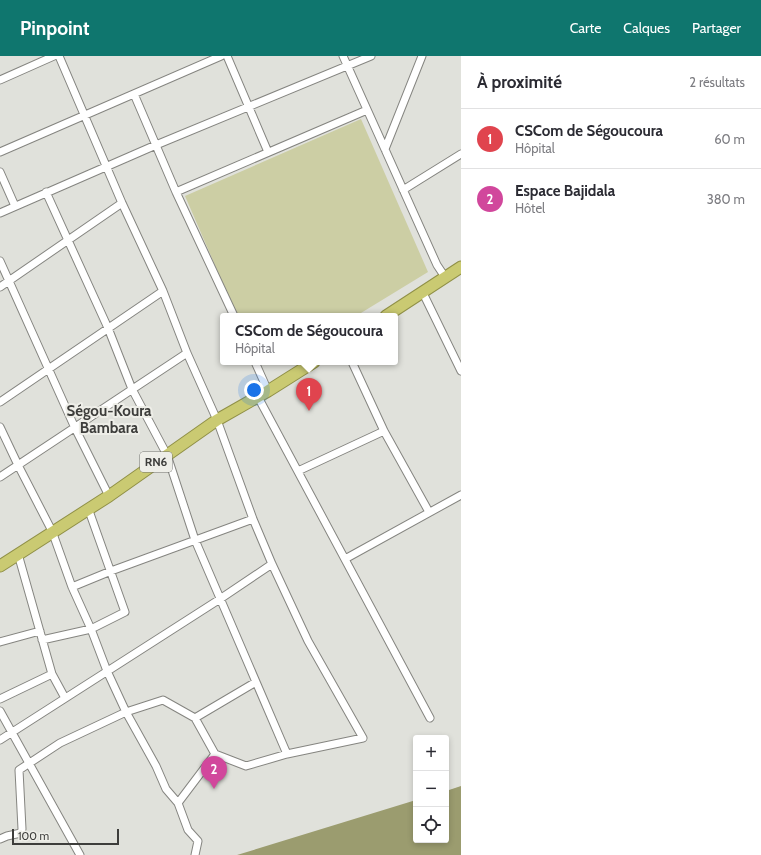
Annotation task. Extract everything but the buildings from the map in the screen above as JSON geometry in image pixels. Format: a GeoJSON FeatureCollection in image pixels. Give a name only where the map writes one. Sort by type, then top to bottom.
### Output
{"type":"FeatureCollection","features":[{"type":"Feature","properties":{"kind":"highway"},"geometry":{"type":"LineString","coordinates":[[391,313],[461,267]]}},
{"type":"Feature","properties":{"kind":"highway","name":"RN6"},"geometry":{"type":"LineString","coordinates":[[0,566],[52,531],[109,496],[216,420],[258,397],[309,365]]}},
{"type":"Feature","properties":{"kind":"street"},"geometry":{"type":"LineString","coordinates":[[0,80],[54,56]]}},
{"type":"Feature","properties":{"kind":"street"},"geometry":{"type":"LineString","coordinates":[[0,839],[21,833],[19,770],[60,744],[126,712],[163,700],[195,718],[215,754],[246,766],[287,754],[362,738],[308,641],[272,564],[253,519],[216,420],[187,353],[163,291],[122,203],[59,56]]}},
{"type":"Feature","properties":{"kind":"street"},"geometry":{"type":"LineString","coordinates":[[0,152],[221,56]]}},
{"type":"Feature","properties":{"kind":"street"},"geometry":{"type":"LineString","coordinates":[[227,56],[268,152]]}},
{"type":"Feature","properties":{"kind":"street"},"geometry":{"type":"LineString","coordinates":[[343,56],[437,265],[445,277]]}},
{"type":"Feature","properties":{"kind":"street"},"geometry":{"type":"LineString","coordinates":[[0,213],[106,166],[371,56]]}},
{"type":"Feature","properties":{"kind":"street"},"geometry":{"type":"LineString","coordinates":[[385,149],[422,56]]}},
{"type":"Feature","properties":{"kind":"street"},"geometry":{"type":"LineString","coordinates":[[134,94],[176,192],[233,313]]}},
{"type":"Feature","properties":{"kind":"street"},"geometry":{"type":"LineString","coordinates":[[176,192],[367,110]]}},
{"type":"Feature","properties":{"kind":"street"},"geometry":{"type":"LineString","coordinates":[[403,190],[461,154]]}},
{"type":"Feature","properties":{"kind":"street"},"geometry":{"type":"LineString","coordinates":[[0,172],[15,206]]}},
{"type":"Feature","properties":{"kind":"street"},"geometry":{"type":"LineString","coordinates":[[46,192],[108,328],[132,389],[167,455],[196,540],[287,754]]}},
{"type":"Feature","properties":{"kind":"street"},"geometry":{"type":"LineString","coordinates":[[0,288],[122,203]]}},
{"type":"Feature","properties":{"kind":"street"},"geometry":{"type":"LineString","coordinates":[[0,261],[74,428],[109,496]]}},
{"type":"Feature","properties":{"kind":"street"},"geometry":{"type":"LineString","coordinates":[[0,402],[163,291]]}},
{"type":"Feature","properties":{"kind":"street"},"geometry":{"type":"LineString","coordinates":[[422,293],[461,371]]}},
{"type":"Feature","properties":{"kind":"street"},"geometry":{"type":"LineString","coordinates":[[0,477],[187,353]]}},
{"type":"Feature","properties":{"kind":"street"},"geometry":{"type":"LineString","coordinates":[[256,365],[268,391]]}},
{"type":"Feature","properties":{"kind":"street"},"geometry":{"type":"LineString","coordinates":[[353,365],[384,431],[430,512]]}},
{"type":"Feature","properties":{"kind":"street"},"geometry":{"type":"LineString","coordinates":[[258,397],[430,718]]}},
{"type":"Feature","properties":{"kind":"street"},"geometry":{"type":"LineString","coordinates":[[0,427],[52,531],[72,587],[126,712],[156,766],[166,789],[178,803],[188,830],[198,841],[196,855]]}},
{"type":"Feature","properties":{"kind":"street"},"geometry":{"type":"LineString","coordinates":[[298,471],[384,431]]}},
{"type":"Feature","properties":{"kind":"street"},"geometry":{"type":"LineString","coordinates":[[345,559],[461,494]]}},
{"type":"Feature","properties":{"kind":"street"},"geometry":{"type":"LineString","coordinates":[[42,640],[91,629],[125,612],[88,508]]}},
{"type":"Feature","properties":{"kind":"street"},"geometry":{"type":"LineString","coordinates":[[72,587],[111,571],[253,519]]}},
{"type":"Feature","properties":{"kind":"street"},"geometry":{"type":"LineString","coordinates":[[18,554],[52,674],[65,698]]}},
{"type":"Feature","properties":{"kind":"street"},"geometry":{"type":"LineString","coordinates":[[0,740],[272,564]]}},
{"type":"Feature","properties":{"kind":"street"},"geometry":{"type":"LineString","coordinates":[[0,642],[40,631]]}},
{"type":"Feature","properties":{"kind":"street"},"geometry":{"type":"LineString","coordinates":[[0,699],[52,674]]}},
{"type":"Feature","properties":{"kind":"street"},"geometry":{"type":"LineString","coordinates":[[195,718],[256,682]]}},
{"type":"Feature","properties":{"kind":"street"},"geometry":{"type":"LineString","coordinates":[[0,711],[80,855]]}},
{"type":"Feature","properties":{"kind":"street"},"geometry":{"type":"LineString","coordinates":[[178,803],[215,754]]}},
{"type":"Feature","properties":{"kind":"shaded area"},"geometry":{"type":"Polygon","coordinates":[[[361,119],[428,272],[361,313],[236,313],[185,196],[361,119]]]}},
{"type":"Feature","properties":{"kind":"shaded area"},"geometry":{"type":"Polygon","coordinates":[[[461,786],[461,855],[237,855],[413,801],[413,843],[449,843],[449,790],[461,786]]]}},
{"type":"Feature","properties":{"kind":"place","name":"CSCom de Ségoucoura"},"geometry":{"type":"Point","coordinates":[309,411]}},
{"type":"Feature","properties":{"kind":"place","name":"Espace Bajidala"},"geometry":{"type":"Point","coordinates":[214,789]}},
{"type":"Feature","properties":{"kind":"district","name":"Ségou-Koura Bambara"},"geometry":{"type":"Point","coordinates":[109,420]}}]}
